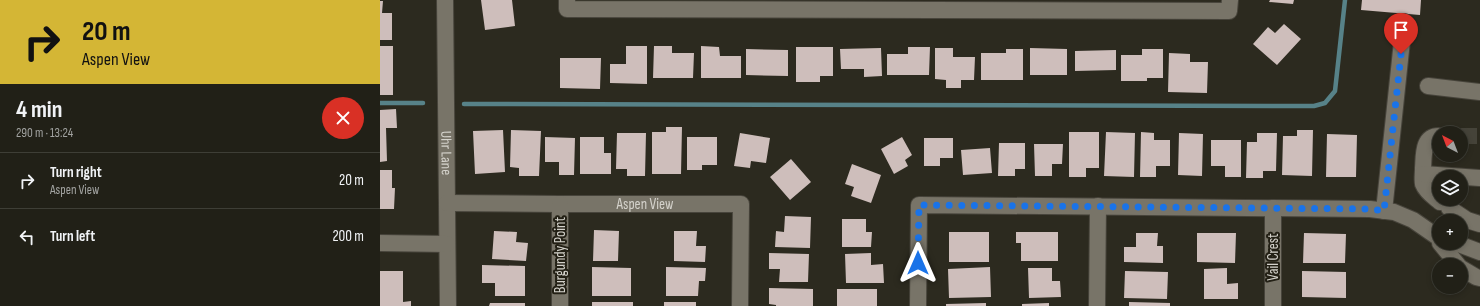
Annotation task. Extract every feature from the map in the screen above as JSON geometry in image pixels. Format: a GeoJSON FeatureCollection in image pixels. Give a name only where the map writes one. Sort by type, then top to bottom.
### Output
{"type":"FeatureCollection","features":[{"type":"Feature","properties":{"kind":"street","name":"Uhr Lane"},"geometry":{"type":"LineString","coordinates":[[445,0],[448,306]]}},
{"type":"Feature","properties":{"kind":"street"},"geometry":{"type":"LineString","coordinates":[[567,4],[1229,5]]}},
{"type":"Feature","properties":{"kind":"street"},"geometry":{"type":"LineString","coordinates":[[1384,211],[1404,22]]}},
{"type":"Feature","properties":{"kind":"street"},"geometry":{"type":"LineString","coordinates":[[1428,86],[1480,92]]}},
{"type":"Feature","properties":{"kind":"street"},"geometry":{"type":"LineString","coordinates":[[1432,138],[1426,142],[1423,174],[1423,183],[1432,191]]}},
{"type":"Feature","properties":{"kind":"street"},"geometry":{"type":"LineString","coordinates":[[1423,174],[1480,178]]}},
{"type":"Feature","properties":{"kind":"street","name":"Aspen View"},"geometry":{"type":"LineString","coordinates":[[447,202],[560,204],[741,204],[740,306]]}},
{"type":"Feature","properties":{"kind":"street","name":"Burgundy Point"},"geometry":{"type":"LineString","coordinates":[[560,204],[560,306]]}},
{"type":"Feature","properties":{"kind":"street"},"geometry":{"type":"LineString","coordinates":[[918,306],[919,205],[1370,209],[1394,212],[1413,220],[1432,235]]}},
{"type":"Feature","properties":{"kind":"street"},"geometry":{"type":"LineString","coordinates":[[1097,306],[1098,206]]}},
{"type":"Feature","properties":{"kind":"street"},"geometry":{"type":"LineString","coordinates":[[1457,206],[1474,222]]}},
{"type":"Feature","properties":{"kind":"street","name":"Vail Crest"},"geometry":{"type":"LineString","coordinates":[[1273,208],[1273,306]]}},
{"type":"Feature","properties":{"kind":"street"},"geometry":{"type":"LineString","coordinates":[[380,243],[447,244]]}},
{"type":"Feature","properties":{"kind":"street"},"geometry":{"type":"LineString","coordinates":[[1468,248],[1480,252]]}},
{"type":"Feature","properties":{"kind":"street"},"geometry":{"type":"LineString","coordinates":[[1446,250],[1452,258]]}},
{"type":"Feature","properties":{"kind":"street"},"geometry":{"type":"LineString","coordinates":[[1468,272],[1480,278]]}},
{"type":"Feature","properties":{"kind":"building"},"geometry":{"type":"Polygon","coordinates":[[[481,0],[512,0],[515,26],[485,30],[481,0]]]}},
{"type":"Feature","properties":{"kind":"building"},"geometry":{"type":"Polygon","coordinates":[[[1270,0],[1294,0],[1293,4],[1269,2],[1270,0]]]}},
{"type":"Feature","properties":{"kind":"building"},"geometry":{"type":"Polygon","coordinates":[[[1362,0],[1421,0],[1420,15],[1361,10],[1362,0]]]}},
{"type":"Feature","properties":{"kind":"building"},"geometry":{"type":"Polygon","coordinates":[[[380,1],[383,1],[382,13],[392,13],[392,40],[380,40],[380,1]]]}},
{"type":"Feature","properties":{"kind":"building"},"geometry":{"type":"Polygon","coordinates":[[[1284,24],[1301,39],[1277,65],[1253,44],[1268,27],[1275,33],[1284,24]]]}},
{"type":"Feature","properties":{"kind":"building"},"geometry":{"type":"Polygon","coordinates":[[[380,46],[393,46],[393,95],[380,95],[380,46]]]}},
{"type":"Feature","properties":{"kind":"building"},"geometry":{"type":"Polygon","coordinates":[[[626,46],[647,46],[647,84],[610,83],[610,64],[626,64],[626,46]]]}},
{"type":"Feature","properties":{"kind":"building"},"geometry":{"type":"Polygon","coordinates":[[[654,46],[672,46],[672,53],[694,53],[693,78],[653,78],[654,46]]]}},
{"type":"Feature","properties":{"kind":"building"},"geometry":{"type":"Polygon","coordinates":[[[701,46],[719,47],[720,56],[741,56],[741,78],[701,78],[701,46]]]}},
{"type":"Feature","properties":{"kind":"building"},"geometry":{"type":"Polygon","coordinates":[[[796,47],[833,47],[833,76],[820,76],[820,82],[796,82],[796,47]]]}},
{"type":"Feature","properties":{"kind":"building"},"geometry":{"type":"Polygon","coordinates":[[[908,47],[930,47],[929,75],[887,75],[887,54],[908,54],[908,47]]]}},
{"type":"Feature","properties":{"kind":"building"},"geometry":{"type":"Polygon","coordinates":[[[881,48],[882,76],[864,77],[864,69],[841,69],[840,49],[881,48]]]}},
{"type":"Feature","properties":{"kind":"building"},"geometry":{"type":"Polygon","coordinates":[[[935,48],[953,48],[953,57],[975,57],[974,80],[961,80],[961,88],[946,88],[946,80],[935,79],[935,48]]]}},
{"type":"Feature","properties":{"kind":"building"},"geometry":{"type":"Polygon","coordinates":[[[1030,48],[1067,49],[1067,75],[1030,75],[1030,48]]]}},
{"type":"Feature","properties":{"kind":"building"},"geometry":{"type":"Polygon","coordinates":[[[746,49],[788,50],[788,76],[746,75],[746,49]]]}},
{"type":"Feature","properties":{"kind":"building"},"geometry":{"type":"Polygon","coordinates":[[[1006,49],[1023,49],[1023,80],[981,80],[981,53],[1006,53],[1006,49]]]}},
{"type":"Feature","properties":{"kind":"building"},"geometry":{"type":"Polygon","coordinates":[[[1142,49],[1163,49],[1163,78],[1147,78],[1147,81],[1121,81],[1121,55],[1142,55],[1142,49]]]}},
{"type":"Feature","properties":{"kind":"building"},"geometry":{"type":"Polygon","coordinates":[[[1116,50],[1116,70],[1075,71],[1075,51],[1116,50]]]}},
{"type":"Feature","properties":{"kind":"building"},"geometry":{"type":"Polygon","coordinates":[[[1169,53],[1190,54],[1190,62],[1208,62],[1207,93],[1168,92],[1169,53]]]}},
{"type":"Feature","properties":{"kind":"building"},"geometry":{"type":"Polygon","coordinates":[[[560,58],[601,58],[600,89],[560,88],[560,58]]]}},
{"type":"Feature","properties":{"kind":"building"},"geometry":{"type":"Polygon","coordinates":[[[396,109],[397,128],[386,128],[387,161],[380,162],[380,110],[396,109]]]}},
{"type":"Feature","properties":{"kind":"building"},"geometry":{"type":"Polygon","coordinates":[[[666,127],[682,127],[681,174],[652,174],[652,132],[666,132],[666,127]]]}},
{"type":"Feature","properties":{"kind":"building"},"geometry":{"type":"Polygon","coordinates":[[[503,130],[505,172],[475,174],[473,131],[503,130]]]}},
{"type":"Feature","properties":{"kind":"building"},"geometry":{"type":"Polygon","coordinates":[[[511,130],[541,131],[539,176],[519,176],[519,168],[510,167],[511,130]]]}},
{"type":"Feature","properties":{"kind":"building"},"geometry":{"type":"Polygon","coordinates":[[[1297,130],[1313,130],[1312,176],[1282,175],[1283,136],[1297,136],[1297,130]]]}},
{"type":"Feature","properties":{"kind":"building"},"geometry":{"type":"Polygon","coordinates":[[[1069,132],[1099,132],[1099,168],[1086,168],[1086,177],[1069,177],[1069,132]]]}},
{"type":"Feature","properties":{"kind":"building"},"geometry":{"type":"Polygon","coordinates":[[[1106,132],[1135,133],[1134,177],[1104,176],[1106,132]]]}},
{"type":"Feature","properties":{"kind":"building"},"geometry":{"type":"Polygon","coordinates":[[[1141,132],[1154,133],[1154,140],[1170,140],[1170,166],[1156,166],[1156,177],[1140,177],[1141,132]]]}},
{"type":"Feature","properties":{"kind":"building"},"geometry":{"type":"Polygon","coordinates":[[[617,133],[646,133],[645,176],[627,176],[627,169],[616,169],[617,133]]]}},
{"type":"Feature","properties":{"kind":"building"},"geometry":{"type":"Polygon","coordinates":[[[740,133],[770,138],[766,163],[751,161],[750,168],[734,166],[740,133]]]}},
{"type":"Feature","properties":{"kind":"building"},"geometry":{"type":"Polygon","coordinates":[[[1179,133],[1203,134],[1202,176],[1178,175],[1179,133]]]}},
{"type":"Feature","properties":{"kind":"building"},"geometry":{"type":"Polygon","coordinates":[[[1257,133],[1277,133],[1276,171],[1263,171],[1263,178],[1246,178],[1247,142],[1257,142],[1257,133]]]}},
{"type":"Feature","properties":{"kind":"building"},"geometry":{"type":"Polygon","coordinates":[[[1327,134],[1357,135],[1356,177],[1326,177],[1327,134]]]}},
{"type":"Feature","properties":{"kind":"building"},"geometry":{"type":"Polygon","coordinates":[[[545,137],[575,138],[574,175],[559,175],[559,162],[545,162],[545,137]]]}},
{"type":"Feature","properties":{"kind":"building"},"geometry":{"type":"Polygon","coordinates":[[[580,137],[604,137],[604,153],[611,153],[611,174],[580,174],[580,137]]]}},
{"type":"Feature","properties":{"kind":"building"},"geometry":{"type":"Polygon","coordinates":[[[687,137],[717,137],[717,165],[702,165],[702,170],[687,170],[687,137]]]}},
{"type":"Feature","properties":{"kind":"building"},"geometry":{"type":"Polygon","coordinates":[[[902,137],[912,155],[905,160],[908,166],[894,174],[881,149],[902,137]]]}},
{"type":"Feature","properties":{"kind":"building"},"geometry":{"type":"Polygon","coordinates":[[[924,138],[953,138],[953,158],[940,158],[940,166],[924,166],[924,138]]]}},
{"type":"Feature","properties":{"kind":"building"},"geometry":{"type":"Polygon","coordinates":[[[1211,140],[1241,140],[1241,177],[1225,177],[1225,166],[1211,166],[1211,140]]]}},
{"type":"Feature","properties":{"kind":"building"},"geometry":{"type":"Polygon","coordinates":[[[999,143],[1025,143],[1025,169],[1015,169],[1015,176],[998,176],[999,143]]]}},
{"type":"Feature","properties":{"kind":"building"},"geometry":{"type":"Polygon","coordinates":[[[1034,144],[1063,144],[1062,164],[1052,164],[1052,176],[1035,176],[1034,144]]]}},
{"type":"Feature","properties":{"kind":"building"},"geometry":{"type":"Polygon","coordinates":[[[990,148],[992,173],[963,175],[961,150],[990,148]]]}},
{"type":"Feature","properties":{"kind":"building"},"geometry":{"type":"Polygon","coordinates":[[[791,159],[811,182],[790,200],[770,177],[791,159]]]}},
{"type":"Feature","properties":{"kind":"building"},"geometry":{"type":"Polygon","coordinates":[[[852,164],[881,175],[871,203],[851,196],[854,187],[845,184],[852,164]]]}},
{"type":"Feature","properties":{"kind":"building"},"geometry":{"type":"Polygon","coordinates":[[[380,170],[392,170],[392,188],[395,188],[394,209],[380,209],[380,170]]]}},
{"type":"Feature","properties":{"kind":"building"},"geometry":{"type":"Polygon","coordinates":[[[785,216],[811,217],[810,248],[775,247],[776,231],[784,232],[785,216]]]}},
{"type":"Feature","properties":{"kind":"building"},"geometry":{"type":"Polygon","coordinates":[[[842,219],[866,219],[866,232],[872,232],[871,247],[842,247],[842,219]]]}},
{"type":"Feature","properties":{"kind":"building"},"geometry":{"type":"Polygon","coordinates":[[[594,230],[619,231],[618,261],[593,261],[594,230]]]}},
{"type":"Feature","properties":{"kind":"building"},"geometry":{"type":"Polygon","coordinates":[[[494,231],[517,232],[516,242],[528,243],[526,261],[492,259],[494,231]]]}},
{"type":"Feature","properties":{"kind":"building"},"geometry":{"type":"Polygon","coordinates":[[[674,231],[697,231],[696,246],[706,246],[705,262],[674,261],[674,231]]]}},
{"type":"Feature","properties":{"kind":"building"},"geometry":{"type":"Polygon","coordinates":[[[949,232],[989,232],[989,262],[949,262],[949,232]]]}},
{"type":"Feature","properties":{"kind":"building"},"geometry":{"type":"Polygon","coordinates":[[[1016,232],[1058,232],[1058,261],[1021,261],[1021,243],[1016,243],[1016,232]]]}},
{"type":"Feature","properties":{"kind":"building"},"geometry":{"type":"Polygon","coordinates":[[[1136,233],[1158,233],[1157,246],[1163,246],[1163,263],[1124,262],[1124,247],[1136,247],[1136,233]]]}},
{"type":"Feature","properties":{"kind":"building"},"geometry":{"type":"Polygon","coordinates":[[[1197,233],[1236,233],[1235,263],[1197,262],[1197,233]]]}},
{"type":"Feature","properties":{"kind":"building"},"geometry":{"type":"Polygon","coordinates":[[[1304,233],[1346,234],[1345,263],[1303,263],[1304,233]]]}},
{"type":"Feature","properties":{"kind":"building"},"geometry":{"type":"Polygon","coordinates":[[[769,253],[809,254],[808,282],[779,282],[780,269],[769,269],[769,253]]]}},
{"type":"Feature","properties":{"kind":"building"},"geometry":{"type":"Polygon","coordinates":[[[871,253],[871,265],[883,264],[884,283],[846,283],[845,254],[871,253]]]}},
{"type":"Feature","properties":{"kind":"building"},"geometry":{"type":"Polygon","coordinates":[[[482,265],[525,266],[525,296],[495,296],[495,283],[482,283],[482,265]]]}},
{"type":"Feature","properties":{"kind":"building"},"geometry":{"type":"Polygon","coordinates":[[[592,267],[631,268],[631,296],[592,296],[592,267]]]}},
{"type":"Feature","properties":{"kind":"building"},"geometry":{"type":"Polygon","coordinates":[[[666,267],[706,268],[705,281],[699,281],[698,296],[666,296],[666,267]]]}},
{"type":"Feature","properties":{"kind":"building"},"geometry":{"type":"Polygon","coordinates":[[[990,267],[991,297],[949,298],[948,269],[990,267]]]}},
{"type":"Feature","properties":{"kind":"building"},"geometry":{"type":"Polygon","coordinates":[[[1028,268],[1052,268],[1052,281],[1060,281],[1061,297],[1029,298],[1028,268]]]}},
{"type":"Feature","properties":{"kind":"building"},"geometry":{"type":"Polygon","coordinates":[[[1227,268],[1227,284],[1238,283],[1238,299],[1204,299],[1204,269],[1227,268]]]}},
{"type":"Feature","properties":{"kind":"building"},"geometry":{"type":"Polygon","coordinates":[[[380,271],[403,271],[403,302],[411,301],[411,306],[380,306],[380,271]]]}},
{"type":"Feature","properties":{"kind":"building"},"geometry":{"type":"Polygon","coordinates":[[[1125,271],[1168,272],[1167,299],[1124,298],[1125,271]]]}},
{"type":"Feature","properties":{"kind":"building"},"geometry":{"type":"Polygon","coordinates":[[[1302,271],[1346,272],[1346,298],[1302,297],[1302,271]]]}},
{"type":"Feature","properties":{"kind":"building"},"geometry":{"type":"Polygon","coordinates":[[[769,288],[813,289],[813,306],[776,306],[769,304],[769,288]]]}},
{"type":"Feature","properties":{"kind":"building"},"geometry":{"type":"Polygon","coordinates":[[[837,289],[877,289],[877,306],[837,306],[837,289]]]}},
{"type":"Feature","properties":{"kind":"building"},"geometry":{"type":"Polygon","coordinates":[[[592,302],[633,302],[633,306],[592,306],[592,302]]]}},
{"type":"Feature","properties":{"kind":"building"},"geometry":{"type":"Polygon","coordinates":[[[664,302],[696,302],[696,306],[664,306],[664,302]]]}},
{"type":"Feature","properties":{"kind":"building"},"geometry":{"type":"Polygon","coordinates":[[[1129,302],[1170,303],[1170,306],[1129,306],[1129,302]]]}},
{"type":"Feature","properties":{"kind":"building"},"geometry":{"type":"Polygon","coordinates":[[[490,303],[525,303],[525,306],[489,306],[490,303]]]}},
{"type":"Feature","properties":{"kind":"building"},"geometry":{"type":"Polygon","coordinates":[[[986,303],[986,306],[946,306],[946,304],[986,303]]]}},
{"type":"Feature","properties":{"kind":"building"},"geometry":{"type":"Polygon","coordinates":[[[1049,303],[1049,306],[1022,306],[1022,304],[1049,303]]]}},
{"type":"Feature","properties":{"kind":"waterway"},"geometry":{"type":"LineString","coordinates":[[464,104],[1314,106],[1325,103],[1335,91],[1345,0]]}},
{"type":"Feature","properties":{"kind":"waterway"},"geometry":{"type":"LineString","coordinates":[[380,103],[423,103]]}},
{"type":"Feature","properties":{"kind":"tunnel"},"geometry":{"type":"LineString","coordinates":[[1468,136],[1480,136]]}},
{"type":"Feature","properties":{"kind":"route"},"geometry":{"type":"LineString","coordinates":[[918,263],[919,205],[1370,209],[1384,211],[1401,54]]}}]}
